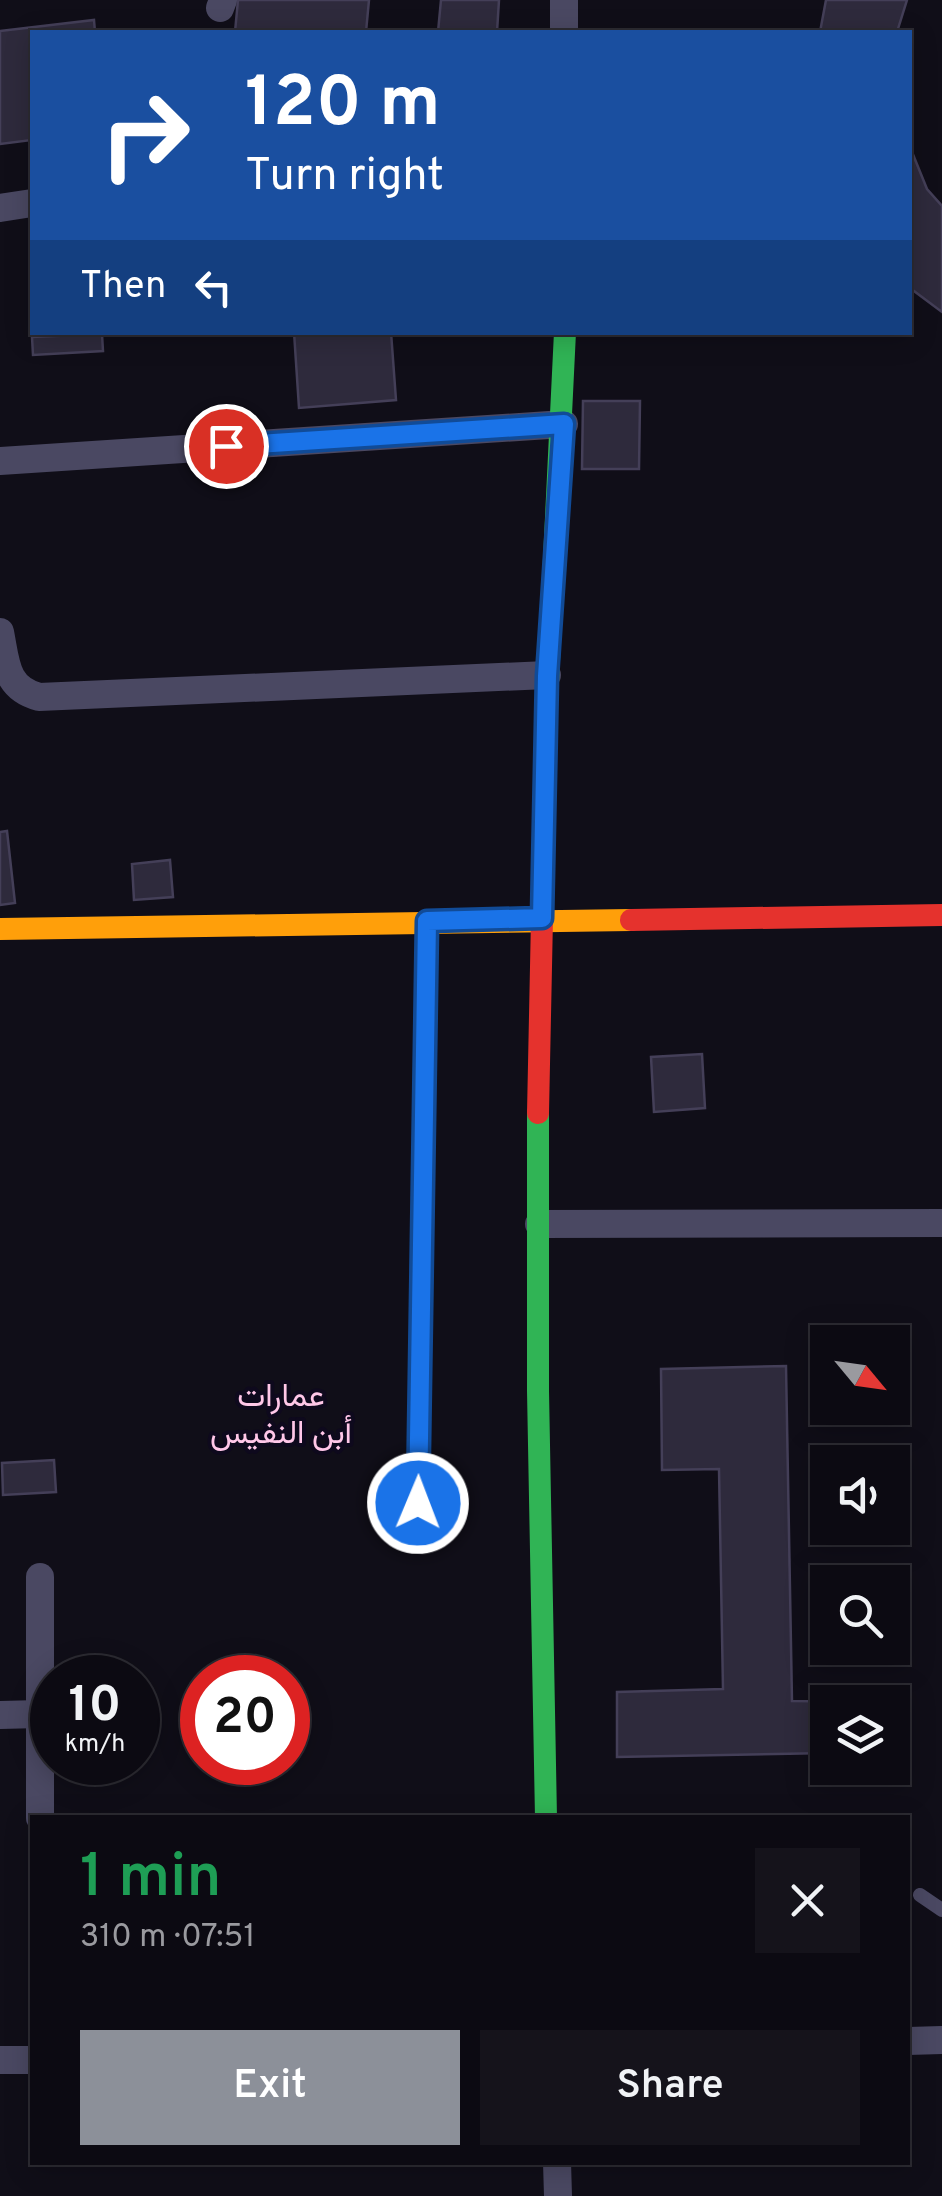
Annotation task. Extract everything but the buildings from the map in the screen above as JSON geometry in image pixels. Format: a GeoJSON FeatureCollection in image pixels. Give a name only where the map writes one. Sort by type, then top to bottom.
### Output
{"type":"FeatureCollection","features":[{"type":"Feature","properties":{"kind":"street"},"geometry":{"type":"LineString","coordinates":[[564,0],[564,30]]}},
{"type":"Feature","properties":{"kind":"street"},"geometry":{"type":"LineString","coordinates":[[0,208],[30,203]]}},
{"type":"Feature","properties":{"kind":"street"},"geometry":{"type":"LineString","coordinates":[[546,1815],[536,1493],[542,918],[547,676],[564,424],[564,335]]}},
{"type":"Feature","properties":{"kind":"street"},"geometry":{"type":"LineString","coordinates":[[0,460],[564,424]]}},
{"type":"Feature","properties":{"kind":"street"},"geometry":{"type":"LineString","coordinates":[[0,632],[8,678],[22,690],[38,696],[547,676]]}},
{"type":"Feature","properties":{"kind":"street"},"geometry":{"type":"LineString","coordinates":[[0,929],[942,915]]}},
{"type":"Feature","properties":{"kind":"street"},"geometry":{"type":"LineString","coordinates":[[540,1224],[942,1222]]}},
{"type":"Feature","properties":{"kind":"street"},"geometry":{"type":"LineString","coordinates":[[40,1577],[40,1655]]}},
{"type":"Feature","properties":{"kind":"street"},"geometry":{"type":"LineString","coordinates":[[0,1715],[30,1714]]}},
{"type":"Feature","properties":{"kind":"street"},"geometry":{"type":"LineString","coordinates":[[40,1785],[40,1815]]}},
{"type":"Feature","properties":{"kind":"street"},"geometry":{"type":"LineString","coordinates":[[910,2041],[942,2040]]}},
{"type":"Feature","properties":{"kind":"street"},"geometry":{"type":"LineString","coordinates":[[0,2060],[30,2060]]}},
{"type":"Feature","properties":{"kind":"street"},"geometry":{"type":"LineString","coordinates":[[557,2165],[558,2196]]}},
{"type":"Feature","properties":{"kind":"lane"},"geometry":{"type":"LineString","coordinates":[[418,1503],[427,921]]}},
{"type":"Feature","properties":{"kind":"lane"},"geometry":{"type":"LineString","coordinates":[[920,1895],[942,1910]]}},
{"type":"Feature","properties":{"kind":"traffic: fast"},"geometry":{"type":"LineString","coordinates":[[546,723],[565,335]]}},
{"type":"Feature","properties":{"kind":"traffic: fast"},"geometry":{"type":"LineString","coordinates":[[538,1113],[538,1391],[546,1815]]}},
{"type":"Feature","properties":{"kind":"traffic: slow"},"geometry":{"type":"LineString","coordinates":[[0,929],[631,920]]}},
{"type":"Feature","properties":{"kind":"traffic: jam"},"geometry":{"type":"LineString","coordinates":[[538,1113],[546,723]]}},
{"type":"Feature","properties":{"kind":"traffic: jam"},"geometry":{"type":"LineString","coordinates":[[631,920],[942,915]]}},
{"type":"Feature","properties":{"kind":"district","name":"عمارات أبن النفيس"},"geometry":{"type":"Point","coordinates":[281,1414]}},
{"type":"Feature","properties":{"kind":"route"},"geometry":{"type":"LineString","coordinates":[[226,446],[564,424],[547,676],[542,918],[427,921],[418,1503]]}}]}
